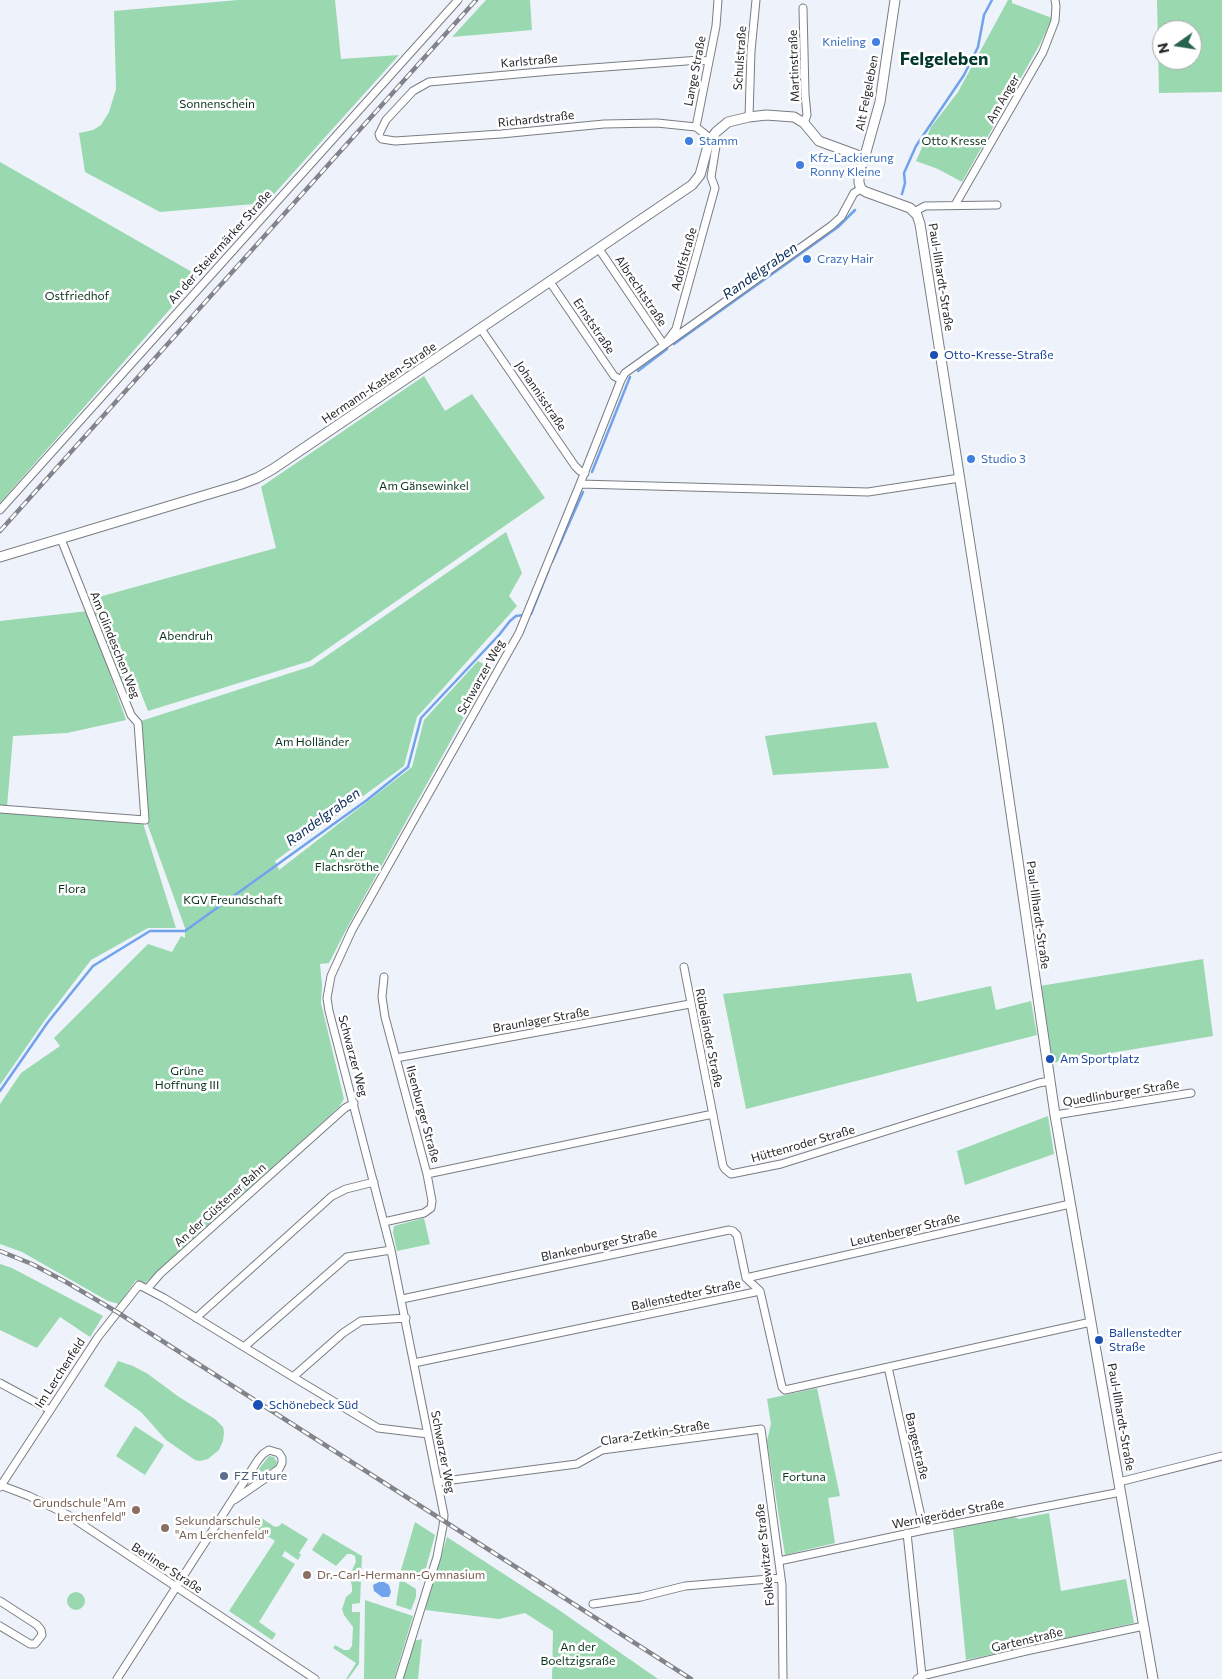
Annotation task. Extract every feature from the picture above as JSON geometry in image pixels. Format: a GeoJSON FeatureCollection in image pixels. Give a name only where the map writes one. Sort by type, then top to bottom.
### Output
{"type":"FeatureCollection","features":[{"type":"Feature","properties":{"kind":"street","name":"An der Steiermärker Straße"},"geometry":{"type":"LineString","coordinates":[[0,510],[458,0]]}},
{"type":"Feature","properties":{"kind":"street","name":"Lange Straße"},"geometry":{"type":"LineString","coordinates":[[696,127],[716,26],[718,0]]}},
{"type":"Feature","properties":{"kind":"street","name":"Schulstraße"},"geometry":{"type":"LineString","coordinates":[[749,117],[751,51],[756,0]]}},
{"type":"Feature","properties":{"kind":"street","name":"Alt Felgeleben"},"geometry":{"type":"LineString","coordinates":[[861,189],[859,177],[883,89],[895,0]]}},
{"type":"Feature","properties":{"kind":"street","name":"Am Anger"},"geometry":{"type":"LineString","coordinates":[[955,205],[1043,52],[1055,21],[1055,0]]}},
{"type":"Feature","properties":{"kind":"street","name":"Martinstraße"},"geometry":{"type":"LineString","coordinates":[[803,8],[807,113],[804,123]]}},
{"type":"Feature","properties":{"kind":"street","name":"Karlstraße"},"geometry":{"type":"LineString","coordinates":[[380,137],[380,129],[390,115],[413,91],[429,82],[551,70],[708,61]]}},
{"type":"Feature","properties":{"kind":"street"},"geometry":{"type":"LineString","coordinates":[[696,127],[712,138],[728,122],[749,117],[784,115],[794,117],[804,123],[820,141],[865,158]]}},
{"type":"Feature","properties":{"kind":"street","name":"Richardstraße"},"geometry":{"type":"LineString","coordinates":[[380,137],[385,140],[395,141],[611,124],[658,123],[696,127]]}},
{"type":"Feature","properties":{"kind":"street","name":"Hermann-Kasten-Straße"},"geometry":{"type":"LineString","coordinates":[[0,557],[257,478],[273,469],[692,186],[700,174],[707,146],[712,138]]}},
{"type":"Feature","properties":{"kind":"street","name":"Adolfstraße"},"geometry":{"type":"LineString","coordinates":[[664,345],[676,329],[711,206],[715,188],[711,177],[716,146],[712,138]]}},
{"type":"Feature","properties":{"kind":"street"},"geometry":{"type":"LineString","coordinates":[[700,174],[711,177]]}},
{"type":"Feature","properties":{"kind":"street"},"geometry":{"type":"LineString","coordinates":[[861,189],[854,193],[841,217],[831,226],[631,368],[621,380],[580,484],[868,492],[960,478]]}},
{"type":"Feature","properties":{"kind":"street","name":"Paul-Illhardt-Straße"},"geometry":{"type":"LineString","coordinates":[[861,189],[906,206],[914,212],[920,224],[999,733],[1055,1115],[1153,1679]]}},
{"type":"Feature","properties":{"kind":"street"},"geometry":{"type":"LineString","coordinates":[[914,212],[925,206],[997,205]]}},
{"type":"Feature","properties":{"kind":"street","name":"Albrechtstraße"},"geometry":{"type":"LineString","coordinates":[[599,249],[664,345]]}},
{"type":"Feature","properties":{"kind":"street","name":"Ernststraße"},"geometry":{"type":"LineString","coordinates":[[550,282],[614,376],[621,380]]}},
{"type":"Feature","properties":{"kind":"street","name":"Johannisstraße"},"geometry":{"type":"LineString","coordinates":[[481,329],[575,466],[585,473]]}},
{"type":"Feature","properties":{"kind":"street","name":"Schwarzer Weg"},"geometry":{"type":"LineString","coordinates":[[399,1679],[437,1557],[444,1515],[402,1298],[354,1103],[328,1011],[327,998],[331,976],[352,930],[522,624],[580,484]]}},
{"type":"Feature","properties":{"kind":"street","name":"Am Glindeschen Weg"},"geometry":{"type":"LineString","coordinates":[[0,809],[145,820],[138,723],[131,715],[61,539]]}},
{"type":"Feature","properties":{"kind":"street","name":"Rübeländer Straße"},"geometry":{"type":"LineString","coordinates":[[684,967],[712,1114]]}},
{"type":"Feature","properties":{"kind":"street","name":"Ilsenburger Straße"},"geometry":{"type":"LineString","coordinates":[[384,977],[382,997],[385,1018],[427,1174],[432,1201],[431,1208],[424,1213],[384,1222]]}},
{"type":"Feature","properties":{"kind":"street","name":"Braunlager Straße"},"geometry":{"type":"LineString","coordinates":[[396,1058],[690,1004]]}},
{"type":"Feature","properties":{"kind":"street","name":"Hüttenroder Straße"},"geometry":{"type":"LineString","coordinates":[[712,1114],[723,1166],[728,1172],[736,1174],[788,1162],[1050,1081]]}},
{"type":"Feature","properties":{"kind":"street","name":"Quedlinburger Straße"},"geometry":{"type":"LineString","coordinates":[[1055,1115],[1191,1093]]}},
{"type":"Feature","properties":{"kind":"street","name":"An der Güstener Bahn"},"geometry":{"type":"LineString","coordinates":[[147,1288],[288,1158],[345,1108],[354,1103]]}},
{"type":"Feature","properties":{"kind":"street"},"geometry":{"type":"LineString","coordinates":[[427,1174],[712,1114]]}},
{"type":"Feature","properties":{"kind":"street"},"geometry":{"type":"LineString","coordinates":[[196,1318],[332,1196],[346,1189],[374,1182]]}},
{"type":"Feature","properties":{"kind":"street","name":"Leutenberger Straße"},"geometry":{"type":"LineString","coordinates":[[746,1278],[1070,1204]]}},
{"type":"Feature","properties":{"kind":"street","name":"Blankenburger Straße"},"geometry":{"type":"LineString","coordinates":[[402,1298],[728,1230],[733,1230],[736,1235],[746,1278]]}},
{"type":"Feature","properties":{"kind":"street"},"geometry":{"type":"LineString","coordinates":[[244,1347],[347,1257],[391,1250]]}},
{"type":"Feature","properties":{"kind":"street"},"geometry":{"type":"LineString","coordinates":[[746,1278],[760,1291]]}},
{"type":"Feature","properties":{"kind":"street","name":"Im Lerchenfeld"},"geometry":{"type":"LineString","coordinates":[[0,1486],[106,1326],[139,1285],[147,1288]]}},
{"type":"Feature","properties":{"kind":"street"},"geometry":{"type":"LineString","coordinates":[[147,1288],[378,1428],[428,1434]]}},
{"type":"Feature","properties":{"kind":"street","name":"Ballenstedter Straße"},"geometry":{"type":"LineString","coordinates":[[414,1363],[760,1291],[784,1389],[1091,1322]]}},
{"type":"Feature","properties":{"kind":"street"},"geometry":{"type":"LineString","coordinates":[[293,1377],[343,1333],[361,1321],[406,1318]]}},
{"type":"Feature","properties":{"kind":"street","name":"Bangestraße"},"geometry":{"type":"LineString","coordinates":[[888,1367],[924,1530]]}},
{"type":"Feature","properties":{"kind":"street"},"geometry":{"type":"LineString","coordinates":[[0,1383],[50,1410]]}},
{"type":"Feature","properties":{"kind":"street","name":"Clara-Zetkin-Straße"},"geometry":{"type":"LineString","coordinates":[[437,1482],[577,1464],[602,1450],[761,1429]]}},
{"type":"Feature","properties":{"kind":"street","name":"Folkewitzer Straße"},"geometry":{"type":"LineString","coordinates":[[761,1429],[781,1578],[783,1679]]}},
{"type":"Feature","properties":{"kind":"street"},"geometry":{"type":"LineString","coordinates":[[117,1679],[263,1454],[269,1450],[279,1453],[282,1461],[279,1469],[234,1500]]}},
{"type":"Feature","properties":{"kind":"street"},"geometry":{"type":"LineString","coordinates":[[1119,1482],[1222,1456]]}},
{"type":"Feature","properties":{"kind":"street","name":"Berliner Straße"},"geometry":{"type":"LineString","coordinates":[[0,1486],[29,1496],[68,1515],[315,1679]]}},
{"type":"Feature","properties":{"kind":"street","name":"Wernigeröder Straße"},"geometry":{"type":"LineString","coordinates":[[779,1561],[924,1530],[1121,1492]]}},
{"type":"Feature","properties":{"kind":"street"},"geometry":{"type":"LineString","coordinates":[[907,1534],[919,1678]]}},
{"type":"Feature","properties":{"kind":"street"},"geometry":{"type":"LineString","coordinates":[[593,1604],[641,1597],[685,1586],[781,1578]]}},
{"type":"Feature","properties":{"kind":"street"},"geometry":{"type":"LineString","coordinates":[[0,1601],[37,1625],[42,1635],[35,1644],[30,1644],[0,1626]]}},
{"type":"Feature","properties":{"kind":"street","name":"Gartenstraße"},"geometry":{"type":"LineString","coordinates":[[919,1678],[1026,1651],[1144,1626]]}},
{"type":"Feature","properties":{"kind":"green space","name":"Sonnenschein"},"geometry":{"type":"Polygon","coordinates":[[[238,0],[335,0],[341,59],[399,55],[266,203],[160,212],[85,172],[79,133],[93,130],[101,125],[109,112],[116,89],[114,11],[238,0]]]}},
{"type":"Feature","properties":{"kind":"green space"},"geometry":{"type":"Polygon","coordinates":[[[486,0],[530,0],[532,30],[452,37],[486,0]]]}},
{"type":"Feature","properties":{"kind":"green space","name":"Otto Kresse"},"geometry":{"type":"Polygon","coordinates":[[[1008,0],[1012,0],[1012,3],[1052,18],[1040,44],[962,182],[938,169],[916,161],[931,127],[958,92],[1008,0]]]}},
{"type":"Feature","properties":{"kind":"green space"},"geometry":{"type":"Polygon","coordinates":[[[1157,0],[1222,0],[1222,92],[1159,93],[1159,70],[1202,70],[1202,20],[1157,20],[1157,0]]]}},
{"type":"Feature","properties":{"kind":"green space","name":"Ostfriedhof"},"geometry":{"type":"Polygon","coordinates":[[[0,162],[199,276],[0,503],[0,162]]]}},
{"type":"Feature","properties":{"kind":"green space"},"geometry":{"type":"Polygon","coordinates":[[[424,376],[445,411],[472,394],[545,498],[310,661],[148,711],[136,680],[121,685],[88,600],[276,548],[261,487],[424,376]]]}},
{"type":"Feature","properties":{"kind":"green space"},"geometry":{"type":"Polygon","coordinates":[[[506,532],[522,573],[509,596],[517,606],[417,717],[404,766],[275,861],[279,870],[412,767],[424,720],[478,661],[491,668],[329,963],[320,964],[321,1003],[344,1099],[339,1107],[144,1284],[136,1280],[119,1304],[108,1301],[22,1252],[0,1244],[0,1104],[21,1073],[60,1046],[54,1038],[148,944],[172,952],[181,936],[185,938],[185,928],[147,823],[141,721],[312,666],[506,532]]]}},
{"type":"Feature","properties":{"kind":"green space"},"geometry":{"type":"Polygon","coordinates":[[[88,611],[126,720],[67,733],[13,736],[7,807],[0,807],[0,621],[88,611]]]}},
{"type":"Feature","properties":{"kind":"green space"},"geometry":{"type":"Polygon","coordinates":[[[876,722],[889,768],[773,775],[765,736],[876,722]]]}},
{"type":"Feature","properties":{"kind":"green space","name":"Flora"},"geometry":{"type":"Polygon","coordinates":[[[0,812],[143,823],[176,928],[148,928],[91,960],[45,1020],[0,1085],[0,812]]]}},
{"type":"Feature","properties":{"kind":"green space"},"geometry":{"type":"Polygon","coordinates":[[[1203,959],[1213,1036],[1051,1063],[1040,986],[1203,959]]]}},
{"type":"Feature","properties":{"kind":"green space"},"geometry":{"type":"Polygon","coordinates":[[[911,973],[917,1002],[991,986],[996,1010],[1031,1001],[1037,1035],[746,1109],[723,994],[911,973]]]}},
{"type":"Feature","properties":{"kind":"green space"},"geometry":{"type":"Polygon","coordinates":[[[1048,1116],[1054,1154],[965,1185],[957,1151],[1048,1116]]]}},
{"type":"Feature","properties":{"kind":"green space"},"geometry":{"type":"Polygon","coordinates":[[[424,1218],[430,1244],[397,1251],[393,1232],[394,1226],[424,1218]]]}},
{"type":"Feature","properties":{"kind":"green space"},"geometry":{"type":"Polygon","coordinates":[[[0,1264],[12,1268],[103,1316],[90,1337],[60,1317],[37,1348],[0,1330],[0,1264]]]}},
{"type":"Feature","properties":{"kind":"green space"},"geometry":{"type":"Polygon","coordinates":[[[118,1361],[148,1374],[179,1397],[215,1419],[223,1427],[224,1432],[219,1450],[208,1459],[195,1460],[166,1440],[141,1412],[104,1386],[118,1361]]]}},
{"type":"Feature","properties":{"kind":"green space","name":"Fortuna"},"geometry":{"type":"Polygon","coordinates":[[[817,1388],[840,1496],[828,1498],[835,1543],[785,1555],[767,1441],[771,1424],[767,1399],[817,1388]]]}},
{"type":"Feature","properties":{"kind":"green space"},"geometry":{"type":"Polygon","coordinates":[[[135,1426],[164,1445],[145,1475],[116,1456],[135,1426]]]}},
{"type":"Feature","properties":{"kind":"green space"},"geometry":{"type":"Polygon","coordinates":[[[269,1456],[274,1457],[277,1462],[275,1467],[262,1473],[259,1469],[269,1456]]]}},
{"type":"Feature","properties":{"kind":"green space"},"geometry":{"type":"Polygon","coordinates":[[[1049,1513],[1061,1591],[1126,1579],[1134,1623],[966,1660],[953,1529],[1014,1517],[1019,1519],[1049,1513]]]}},
{"type":"Feature","properties":{"kind":"green space"},"geometry":{"type":"Polygon","coordinates":[[[260,1517],[275,1527],[282,1523],[308,1539],[299,1553],[301,1555],[298,1560],[285,1551],[282,1556],[295,1564],[259,1622],[276,1634],[272,1640],[229,1611],[275,1541],[254,1527],[260,1517]]]}},
{"type":"Feature","properties":{"kind":"green space"},"geometry":{"type":"Polygon","coordinates":[[[415,1522],[435,1535],[426,1568],[420,1580],[412,1578],[401,1570],[415,1522]]]}},
{"type":"Feature","properties":{"kind":"green space"},"geometry":{"type":"Polygon","coordinates":[[[323,1533],[362,1556],[360,1603],[352,1604],[352,1612],[360,1612],[359,1664],[348,1679],[346,1679],[356,1663],[333,1648],[335,1645],[344,1650],[349,1650],[352,1646],[353,1627],[342,1609],[346,1597],[352,1592],[349,1576],[356,1562],[355,1556],[347,1554],[336,1566],[312,1550],[323,1533]]]}},
{"type":"Feature","properties":{"kind":"green space","name":"An der Boeltzigsraße"},"geometry":{"type":"Polygon","coordinates":[[[447,1537],[556,1608],[658,1679],[552,1679],[553,1631],[525,1613],[499,1619],[425,1610],[447,1537]]]}},
{"type":"Feature","properties":{"kind":"green space"},"geometry":{"type":"Polygon","coordinates":[[[400,1579],[416,1589],[416,1597],[411,1610],[396,1605],[400,1579]]]}},
{"type":"Feature","properties":{"kind":"green space"},"geometry":{"type":"Polygon","coordinates":[[[72,1592],[80,1592],[85,1597],[83,1608],[72,1610],[67,1605],[67,1597],[72,1592]]]}},
{"type":"Feature","properties":{"kind":"green space"},"geometry":{"type":"Polygon","coordinates":[[[365,1600],[413,1616],[394,1679],[364,1679],[365,1600]]]}},
{"type":"Feature","properties":{"kind":"green space"},"geometry":{"type":"Polygon","coordinates":[[[422,1639],[418,1679],[402,1679],[414,1641],[422,1639]]]}},
{"type":"Feature","properties":{"kind":"water"},"geometry":{"type":"Polygon","coordinates":[[[379,1582],[389,1585],[391,1592],[389,1597],[382,1597],[374,1591],[373,1585],[379,1582]]]}},
{"type":"Feature","properties":{"kind":"waterway","name":"Randelgraben"},"geometry":{"type":"LineString","coordinates":[[902,194],[905,183],[904,173],[916,146],[964,75],[978,47],[984,15],[992,0]]}},
{"type":"Feature","properties":{"kind":"waterway","name":"Randelgraben"},"geometry":{"type":"LineString","coordinates":[[674,344],[838,227],[855,210]]}},
{"type":"Feature","properties":{"kind":"waterway","name":"Randelgraben"},"geometry":{"type":"LineString","coordinates":[[638,371],[667,349]]}},
{"type":"Feature","properties":{"kind":"waterway","name":"Randelgraben"},"geometry":{"type":"LineString","coordinates":[[592,472],[630,377]]}},
{"type":"Feature","properties":{"kind":"waterway","name":"Randelgraben"},"geometry":{"type":"LineString","coordinates":[[552,562],[583,492]]}},
{"type":"Feature","properties":{"kind":"waterway","name":"Randelgraben"},"geometry":{"type":"LineString","coordinates":[[0,1091],[48,1022],[93,966],[150,931],[185,931],[367,800],[408,767],[421,718],[510,621],[516,616],[531,614],[549,569]]}},
{"type":"Feature","properties":{"kind":"railway"},"geometry":{"type":"LineString","coordinates":[[0,531],[476,0]]}},
{"type":"Feature","properties":{"kind":"railway"},"geometry":{"type":"LineString","coordinates":[[0,1251],[32,1264],[117,1312],[691,1679]]}},
{"type":"Feature","properties":{"kind":"place","name":"Knieling"},"geometry":{"type":"Point","coordinates":[876,42]}},
{"type":"Feature","properties":{"kind":"place","name":"Stamm"},"geometry":{"type":"Point","coordinates":[689,141]}},
{"type":"Feature","properties":{"kind":"place","name":"Kfz-Lackierung Ronny Kleine"},"geometry":{"type":"Point","coordinates":[800,165]}},
{"type":"Feature","properties":{"kind":"place","name":"Crazy Hair"},"geometry":{"type":"Point","coordinates":[807,259]}},
{"type":"Feature","properties":{"kind":"place","name":"Otto-Kresse-Straße"},"geometry":{"type":"Point","coordinates":[934,355]}},
{"type":"Feature","properties":{"kind":"place","name":"Studio 3"},"geometry":{"type":"Point","coordinates":[971,459]}},
{"type":"Feature","properties":{"kind":"place","name":"Am Sportplatz"},"geometry":{"type":"Point","coordinates":[1050,1059]}},
{"type":"Feature","properties":{"kind":"place","name":"Ballenstedter Straße"},"geometry":{"type":"Point","coordinates":[1099,1340]}},
{"type":"Feature","properties":{"kind":"place","name":"Schönebeck Süd"},"geometry":{"type":"Point","coordinates":[258,1405]}},
{"type":"Feature","properties":{"kind":"place","name":"FZ Future"},"geometry":{"type":"Point","coordinates":[224,1476]}},
{"type":"Feature","properties":{"kind":"place","name":"Grundschule \"Am Lerchenfeld\""},"geometry":{"type":"Point","coordinates":[136,1510]}},
{"type":"Feature","properties":{"kind":"place","name":"Sekundarschule \"Am Lerchenfeld\""},"geometry":{"type":"Point","coordinates":[165,1528]}},
{"type":"Feature","properties":{"kind":"place","name":"Dr.-Carl-Hermann-Gymnasium"},"geometry":{"type":"Point","coordinates":[307,1575]}},
{"type":"Feature","properties":{"kind":"district","name":"Felgeleben"},"geometry":{"type":"Point","coordinates":[944,59]}},
{"type":"Feature","properties":{"kind":"park label","name":"Am Gänsewinkel"},"geometry":{"type":"Point","coordinates":[424,486]}},
{"type":"Feature","properties":{"kind":"park label","name":"Abendruh"},"geometry":{"type":"Point","coordinates":[186,636]}},
{"type":"Feature","properties":{"kind":"park label","name":"Am Holländer"},"geometry":{"type":"Point","coordinates":[312,742]}},
{"type":"Feature","properties":{"kind":"park label","name":"An der Flachsröthe"},"geometry":{"type":"Point","coordinates":[347,860]}},
{"type":"Feature","properties":{"kind":"park label","name":"KGV Freundschaft"},"geometry":{"type":"Point","coordinates":[233,900]}},
{"type":"Feature","properties":{"kind":"park label","name":"Grüne Hoffnung III"},"geometry":{"type":"Point","coordinates":[187,1078]}}]}
